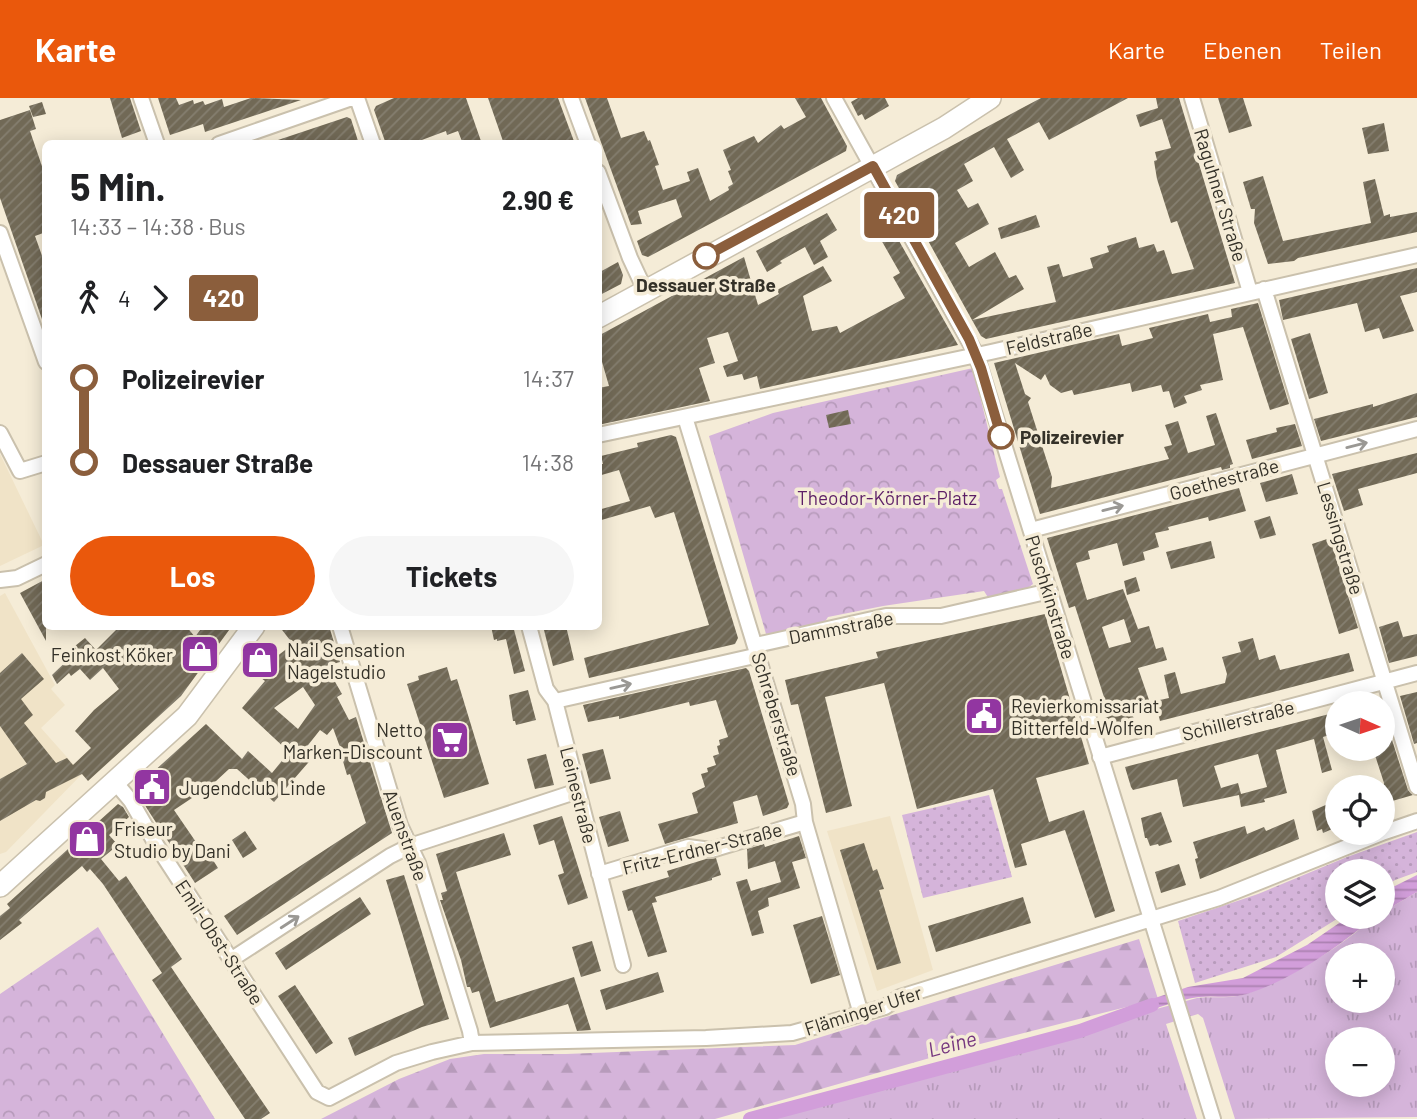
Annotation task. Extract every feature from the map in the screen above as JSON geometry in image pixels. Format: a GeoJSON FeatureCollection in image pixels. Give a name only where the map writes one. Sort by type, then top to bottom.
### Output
{"type":"FeatureCollection","features":[{"type":"Feature","properties":{"kind":"street"},"geometry":{"type":"LineString","coordinates":[[141,98],[156,140]]}},
{"type":"Feature","properties":{"kind":"street"},"geometry":{"type":"LineString","coordinates":[[229,140],[319,104],[354,98],[371,140]]}},
{"type":"Feature","properties":{"kind":"street"},"geometry":{"type":"LineString","coordinates":[[571,98],[587,140]]}},
{"type":"Feature","properties":{"kind":"street","name":"Puschkinstraße"},"geometry":{"type":"LineString","coordinates":[[834,98],[976,354],[1213,1119]]}},
{"type":"Feature","properties":{"kind":"street"},"geometry":{"type":"LineString","coordinates":[[602,315],[944,128],[990,98]]}},
{"type":"Feature","properties":{"kind":"street","name":"Raguhner Straße"},"geometry":{"type":"LineString","coordinates":[[1192,98],[1257,290]]}},
{"type":"Feature","properties":{"kind":"street"},"geometry":{"type":"LineString","coordinates":[[602,183],[645,290]]}},
{"type":"Feature","properties":{"kind":"street"},"geometry":{"type":"LineString","coordinates":[[0,233],[42,351]]}},
{"type":"Feature","properties":{"kind":"street","name":"Feldstraße"},"geometry":{"type":"LineString","coordinates":[[602,434],[1417,255]]}},
{"type":"Feature","properties":{"kind":"street","name":"Lessingstraße"},"geometry":{"type":"LineString","coordinates":[[1257,290],[1315,455],[1417,787]]}},
{"type":"Feature","properties":{"kind":"street","name":"Schreberstraße"},"geometry":{"type":"LineString","coordinates":[[685,417],[803,804],[805,822],[861,1014]]}},
{"type":"Feature","properties":{"kind":"street","name":"Goethestraße"},"geometry":{"type":"LineString","coordinates":[[1031,530],[1417,429]]}},
{"type":"Feature","properties":{"kind":"street"},"geometry":{"type":"LineString","coordinates":[[0,433],[20,471],[42,464]]}},
{"type":"Feature","properties":{"kind":"street"},"geometry":{"type":"LineString","coordinates":[[0,580],[17,578],[42,566]]}},
{"type":"Feature","properties":{"kind":"street","name":"Dammstraße"},"geometry":{"type":"LineString","coordinates":[[555,701],[886,616],[941,616],[1050,591]]}},
{"type":"Feature","properties":{"kind":"street"},"geometry":{"type":"LineString","coordinates":[[0,886],[187,716],[251,630]]}},
{"type":"Feature","properties":{"kind":"street","name":"Auenstraße"},"geometry":{"type":"LineString","coordinates":[[341,630],[400,825],[418,863],[470,1031],[471,1043]]}},
{"type":"Feature","properties":{"kind":"street","name":"Leinestraße"},"geometry":{"type":"LineString","coordinates":[[530,630],[547,689],[555,701],[623,965]]}},
{"type":"Feature","properties":{"kind":"street","name":"Schillerstraße"},"geometry":{"type":"LineString","coordinates":[[1100,757],[1417,673]]}},
{"type":"Feature","properties":{"kind":"street","name":"Emil-Obst-Straße"},"geometry":{"type":"LineString","coordinates":[[115,782],[131,801],[157,846],[317,1092],[329,1098]]}},
{"type":"Feature","properties":{"kind":"street"},"geometry":{"type":"LineString","coordinates":[[232,959],[390,856],[410,846],[578,790]]}},
{"type":"Feature","properties":{"kind":"street","name":"Fläminger Ufer"},"geometry":{"type":"LineString","coordinates":[[1395,829],[1417,821]]}},
{"type":"Feature","properties":{"kind":"street","name":"Fritz-Erdner-Straße"},"geometry":{"type":"LineString","coordinates":[[599,874],[688,847],[711,850],[805,822]]}},
{"type":"Feature","properties":{"kind":"street","name":"Fläminger Ufer"},"geometry":{"type":"LineString","coordinates":[[329,1098],[396,1063],[471,1043],[706,1038],[792,1033],[885,1007],[900,998],[1219,898],[1354,845]]}},
{"type":"Feature","properties":{"kind":"shaded area"},"geometry":{"type":"Polygon","coordinates":[[[0,454],[42,541],[42,546],[0,566],[0,454]]]}},
{"type":"Feature","properties":{"kind":"shaded area"},"geometry":{"type":"Polygon","coordinates":[[[5,593],[55,685],[51,689],[65,705],[41,728],[82,774],[6,852],[0,854],[0,596],[5,593]]]}},
{"type":"Feature","properties":{"kind":"shaded area"},"geometry":{"type":"Polygon","coordinates":[[[890,816],[933,970],[877,991],[827,831],[890,816]]]}},
{"type":"Feature","properties":{"kind":"shaded area"},"geometry":{"type":"Polygon","coordinates":[[[1417,875],[1417,892],[1395,905],[1395,886],[1417,875]]]}},
{"type":"Feature","properties":{"kind":"shaded area"},"geometry":{"type":"Polygon","coordinates":[[[1330,929],[1359,929],[1341,943],[1325,943],[1325,954],[1264,988],[1229,997],[1191,998],[1137,1015],[1134,1005],[1188,987],[1243,978],[1307,945],[1330,929]]]}},
{"type":"Feature","properties":{"kind":"green space","name":"Theodor-Körner-Platz"},"geometry":{"type":"Polygon","coordinates":[[[973,368],[1000,477],[996,480],[999,489],[1002,489],[1033,584],[1024,591],[989,599],[984,591],[883,606],[828,617],[824,623],[766,634],[709,436],[773,413],[973,368]]]}},
{"type":"Feature","properties":{"kind":"green space"},"geometry":{"type":"Polygon","coordinates":[[[989,795],[1012,877],[923,898],[902,815],[989,795]]]}},
{"type":"Feature","properties":{"kind":"green space"},"geometry":{"type":"Polygon","coordinates":[[[1417,832],[1417,872],[1395,880],[1395,859],[1342,859],[1381,845],[1395,845],[1395,840],[1417,832]]]}},
{"type":"Feature","properties":{"kind":"green space"},"geometry":{"type":"Polygon","coordinates":[[[1325,866],[1325,926],[1276,957],[1195,983],[1178,921],[1258,894],[1325,866]]]}},
{"type":"Feature","properties":{"kind":"green space"},"geometry":{"type":"Polygon","coordinates":[[[1417,892],[1417,1117],[1235,1119],[1203,1018],[1198,1014],[1166,1024],[1197,1119],[750,1119],[1197,998],[1244,994],[1292,974],[1325,954],[1325,1013],[1395,1013],[1395,943],[1343,942],[1360,929],[1395,929],[1395,905],[1417,892]]]}},
{"type":"Feature","properties":{"kind":"green space"},"geometry":{"type":"Polygon","coordinates":[[[98,927],[215,1119],[0,1119],[0,994],[98,927]]]}},
{"type":"Feature","properties":{"kind":"green space"},"geometry":{"type":"Polygon","coordinates":[[[1139,939],[1158,999],[972,1046],[715,1119],[321,1119],[399,1079],[450,1059],[484,1054],[566,1054],[795,1045],[1139,939]]]}},
{"type":"Feature","properties":{"kind":"building"},"geometry":{"type":"Polygon","coordinates":[[[110,98],[130,98],[141,131],[122,138],[110,98]]]}},
{"type":"Feature","properties":{"kind":"building"},"geometry":{"type":"Polygon","coordinates":[[[158,98],[176,98],[179,105],[193,100],[194,104],[203,101],[205,105],[222,99],[224,107],[251,98],[301,100],[205,132],[203,124],[170,135],[158,98]]]}},
{"type":"Feature","properties":{"kind":"building"},"geometry":{"type":"Polygon","coordinates":[[[394,98],[466,98],[481,140],[461,140],[458,131],[447,135],[446,131],[422,140],[385,140],[374,110],[376,106],[394,98]]]}},
{"type":"Feature","properties":{"kind":"building"},"geometry":{"type":"Polygon","coordinates":[[[488,98],[558,98],[574,140],[503,140],[488,98]]]}},
{"type":"Feature","properties":{"kind":"building"},"geometry":{"type":"Polygon","coordinates":[[[585,98],[607,98],[621,138],[644,131],[659,165],[655,166],[663,190],[690,181],[687,172],[698,168],[710,201],[729,190],[728,187],[733,184],[723,150],[754,136],[758,143],[781,125],[784,129],[806,117],[795,98],[821,98],[847,146],[846,151],[648,257],[642,255],[637,241],[682,217],[676,199],[638,211],[642,224],[631,225],[585,98]]]}},
{"type":"Feature","properties":{"kind":"building"},"geometry":{"type":"Polygon","coordinates":[[[858,98],[885,98],[889,106],[865,120],[862,114],[858,116],[851,102],[858,98]]]}},
{"type":"Feature","properties":{"kind":"building"},"geometry":{"type":"Polygon","coordinates":[[[1041,98],[1128,98],[1049,140],[1039,122],[1007,139],[1024,170],[1011,178],[994,147],[964,164],[973,181],[957,190],[968,208],[978,203],[989,224],[955,243],[969,267],[995,252],[1009,278],[1016,275],[1024,289],[972,320],[895,181],[897,175],[1041,98]]]}},
{"type":"Feature","properties":{"kind":"building"},"geometry":{"type":"Polygon","coordinates":[[[1156,98],[1179,98],[1235,283],[986,339],[981,336],[972,320],[1056,302],[1047,267],[1059,264],[1063,277],[1093,268],[1090,258],[1109,252],[1107,246],[1136,237],[1139,248],[1154,244],[1157,252],[1164,250],[1172,274],[1194,269],[1177,221],[1171,223],[1157,179],[1155,152],[1171,148],[1162,119],[1140,127],[1136,115],[1158,108],[1156,98]]]}},
{"type":"Feature","properties":{"kind":"building"},"geometry":{"type":"Polygon","coordinates":[[[1218,98],[1243,98],[1252,126],[1229,133],[1218,98]]]}},
{"type":"Feature","properties":{"kind":"building"},"geometry":{"type":"Polygon","coordinates":[[[42,102],[46,114],[33,117],[29,106],[42,102]]]}},
{"type":"Feature","properties":{"kind":"building"},"geometry":{"type":"Polygon","coordinates":[[[30,110],[36,129],[30,131],[42,166],[42,233],[35,236],[42,256],[42,319],[0,198],[0,120],[30,110]]]}},
{"type":"Feature","properties":{"kind":"building"},"geometry":{"type":"Polygon","coordinates":[[[347,117],[351,119],[358,140],[278,140],[347,117]]]}},
{"type":"Feature","properties":{"kind":"building"},"geometry":{"type":"Polygon","coordinates":[[[1384,123],[1389,151],[1368,154],[1362,128],[1384,123]]]}},
{"type":"Feature","properties":{"kind":"building"},"geometry":{"type":"Polygon","coordinates":[[[1263,176],[1283,241],[1371,223],[1363,182],[1375,179],[1384,216],[1417,212],[1417,232],[1294,261],[1268,264],[1254,223],[1255,209],[1251,209],[1243,182],[1263,176]]]}},
{"type":"Feature","properties":{"kind":"building"},"geometry":{"type":"Polygon","coordinates":[[[827,213],[837,230],[820,241],[828,257],[814,265],[805,247],[767,272],[756,251],[827,213]]]}},
{"type":"Feature","properties":{"kind":"building"},"geometry":{"type":"Polygon","coordinates":[[[1036,215],[1040,227],[1001,239],[998,228],[1036,215]]]}},
{"type":"Feature","properties":{"kind":"building"},"geometry":{"type":"Polygon","coordinates":[[[890,225],[958,345],[760,389],[757,376],[744,380],[742,374],[727,377],[723,366],[738,361],[728,332],[707,338],[715,363],[699,368],[710,401],[602,424],[602,387],[609,386],[602,362],[602,334],[744,257],[758,305],[779,294],[777,290],[823,266],[832,281],[803,296],[812,331],[837,326],[840,333],[905,298],[893,277],[900,273],[880,238],[882,236],[879,231],[890,225]]]}},
{"type":"Feature","properties":{"kind":"building"},"geometry":{"type":"Polygon","coordinates":[[[618,262],[623,275],[621,284],[602,294],[602,271],[618,262]]]}},
{"type":"Feature","properties":{"kind":"building"},"geometry":{"type":"Polygon","coordinates":[[[1417,268],[1417,292],[1400,296],[1414,331],[1383,339],[1379,328],[1365,332],[1357,303],[1283,320],[1279,300],[1417,268]]]}},
{"type":"Feature","properties":{"kind":"building"},"geometry":{"type":"Polygon","coordinates":[[[1258,303],[1289,404],[1270,410],[1243,327],[1213,334],[1223,380],[1200,385],[1202,390],[1184,396],[1187,403],[1174,408],[1169,391],[1163,392],[1161,385],[1132,392],[1130,383],[1074,395],[1072,390],[1061,393],[1050,385],[1045,374],[1041,380],[1015,363],[1025,394],[1031,398],[1028,402],[1052,477],[1051,488],[1169,459],[1164,447],[1172,445],[1165,425],[1178,421],[1188,453],[1215,445],[1206,416],[1216,413],[1233,464],[1230,468],[1222,470],[1221,467],[1040,514],[994,363],[1119,334],[1122,346],[1153,338],[1149,328],[1208,314],[1210,322],[1232,317],[1231,309],[1258,303]]]}},
{"type":"Feature","properties":{"kind":"building"},"geometry":{"type":"Polygon","coordinates":[[[1310,333],[1328,393],[1309,399],[1291,339],[1310,333]]]}},
{"type":"Feature","properties":{"kind":"building"},"geometry":{"type":"Polygon","coordinates":[[[1417,393],[1417,417],[1321,441],[1314,419],[1373,404],[1373,407],[1417,393]]]}},
{"type":"Feature","properties":{"kind":"building"},"geometry":{"type":"Polygon","coordinates":[[[848,410],[851,424],[829,428],[826,415],[848,410]]]}},
{"type":"Feature","properties":{"kind":"building"},"geometry":{"type":"Polygon","coordinates":[[[1295,424],[1302,446],[1252,459],[1246,440],[1295,424]]]}},
{"type":"Feature","properties":{"kind":"building"},"geometry":{"type":"Polygon","coordinates":[[[671,435],[676,437],[738,638],[735,644],[589,678],[584,658],[709,625],[674,512],[655,518],[650,506],[602,520],[602,509],[630,501],[619,470],[602,475],[602,456],[638,447],[637,443],[671,435]]]}},
{"type":"Feature","properties":{"kind":"building"},"geometry":{"type":"Polygon","coordinates":[[[1417,453],[1417,473],[1358,489],[1363,505],[1344,511],[1332,474],[1417,453]]]}},
{"type":"Feature","properties":{"kind":"building"},"geometry":{"type":"Polygon","coordinates":[[[1292,474],[1298,494],[1266,502],[1260,483],[1292,474]]]}},
{"type":"Feature","properties":{"kind":"building"},"geometry":{"type":"Polygon","coordinates":[[[1239,488],[1246,511],[1209,521],[1208,517],[1155,533],[1159,547],[1143,552],[1145,560],[1123,566],[1117,543],[1088,551],[1090,559],[1076,563],[1087,600],[1123,589],[1138,629],[1149,626],[1156,649],[1163,647],[1167,660],[1138,668],[1149,700],[1130,706],[1136,726],[1115,733],[1113,726],[1108,727],[1105,718],[1110,716],[1075,606],[1069,608],[1047,538],[1239,488]],[[1124,619],[1102,627],[1109,648],[1131,642],[1124,619]]]}},
{"type":"Feature","properties":{"kind":"building"},"geometry":{"type":"Polygon","coordinates":[[[1270,516],[1276,535],[1260,539],[1254,521],[1270,516]]]}},
{"type":"Feature","properties":{"kind":"building"},"geometry":{"type":"Polygon","coordinates":[[[1330,538],[1358,628],[1339,634],[1312,544],[1330,538]]]}},
{"type":"Feature","properties":{"kind":"building"},"geometry":{"type":"Polygon","coordinates":[[[1211,541],[1215,558],[1171,569],[1166,552],[1211,541]]]}},
{"type":"Feature","properties":{"kind":"building"},"geometry":{"type":"Polygon","coordinates":[[[1136,577],[1140,591],[1127,595],[1124,581],[1136,577]]]}},
{"type":"Feature","properties":{"kind":"building"},"geometry":{"type":"Polygon","coordinates":[[[42,581],[42,630],[46,630],[46,641],[20,593],[42,581]]]}},
{"type":"Feature","properties":{"kind":"building","name":"Revierkomissariat Bitterfeld-Wolfen"},"geometry":{"type":"Polygon","coordinates":[[[1045,614],[1089,764],[1036,778],[1049,822],[1084,810],[1115,911],[1095,918],[1065,830],[1021,844],[1027,865],[1015,868],[993,789],[917,809],[884,683],[825,697],[852,806],[826,813],[798,704],[791,705],[785,680],[878,658],[876,652],[1045,614]]]}},
{"type":"Feature","properties":{"kind":"building"},"geometry":{"type":"Polygon","coordinates":[[[1398,621],[1403,637],[1417,634],[1417,656],[1389,663],[1379,627],[1398,621]]]}},
{"type":"Feature","properties":{"kind":"building"},"geometry":{"type":"Polygon","coordinates":[[[116,630],[189,630],[195,637],[200,630],[229,630],[181,696],[88,781],[82,774],[46,792],[45,798],[40,801],[36,800],[0,821],[0,779],[27,764],[0,726],[0,673],[22,653],[44,679],[21,699],[33,715],[24,723],[56,763],[67,758],[73,765],[91,748],[75,731],[119,689],[103,668],[90,680],[80,669],[71,676],[69,673],[57,684],[52,675],[75,653],[75,646],[85,638],[96,650],[116,630]]]}},
{"type":"Feature","properties":{"kind":"building"},"geometry":{"type":"Polygon","coordinates":[[[282,630],[330,630],[340,662],[326,666],[342,694],[337,697],[349,720],[356,717],[392,833],[237,935],[224,916],[366,823],[350,774],[347,775],[333,728],[327,735],[320,730],[305,749],[314,756],[274,802],[237,769],[229,769],[202,794],[201,792],[174,810],[198,845],[202,843],[218,868],[195,883],[137,790],[140,784],[206,724],[242,759],[248,751],[272,773],[289,752],[242,708],[265,681],[248,668],[263,648],[276,657],[293,644],[282,630]],[[303,687],[274,708],[298,729],[315,705],[303,687]]]}},
{"type":"Feature","properties":{"kind":"building"},"geometry":{"type":"Polygon","coordinates":[[[492,630],[514,630],[525,671],[514,674],[506,639],[494,640],[492,630]]]}},
{"type":"Feature","properties":{"kind":"building"},"geometry":{"type":"Polygon","coordinates":[[[544,630],[567,630],[574,660],[553,666],[544,630]]]}},
{"type":"Feature","properties":{"kind":"building"},"geometry":{"type":"Polygon","coordinates":[[[1253,638],[1259,660],[1275,655],[1280,670],[1349,653],[1354,671],[1160,721],[1155,701],[1169,698],[1164,675],[1175,672],[1181,694],[1225,683],[1227,674],[1222,657],[1241,652],[1238,642],[1253,638]]]}},
{"type":"Feature","properties":{"kind":"building","name":"Netto Marken-Discount"},"geometry":{"type":"Polygon","coordinates":[[[447,667],[451,681],[457,679],[489,784],[444,798],[407,684],[419,680],[418,676],[447,667]]]}},
{"type":"Feature","properties":{"kind":"building"},"geometry":{"type":"Polygon","coordinates":[[[746,668],[789,804],[787,808],[763,816],[757,795],[733,802],[738,823],[665,844],[658,824],[698,813],[692,793],[705,787],[701,774],[716,765],[713,756],[719,754],[719,740],[728,737],[716,700],[690,706],[689,702],[619,719],[619,716],[588,722],[583,705],[746,668]]]}},
{"type":"Feature","properties":{"kind":"building"},"geometry":{"type":"Polygon","coordinates":[[[528,690],[536,720],[516,725],[509,695],[528,690]]]}},
{"type":"Feature","properties":{"kind":"building"},"geometry":{"type":"Polygon","coordinates":[[[1417,692],[1417,743],[1414,744],[1400,696],[1417,692]]]}},
{"type":"Feature","properties":{"kind":"building"},"geometry":{"type":"Polygon","coordinates":[[[1325,715],[1325,761],[1330,761],[1332,770],[1322,773],[1314,739],[1276,750],[1287,793],[1264,799],[1265,802],[1241,807],[1239,795],[1183,807],[1177,779],[1133,790],[1125,767],[1325,715]],[[1258,754],[1214,766],[1221,788],[1238,783],[1241,794],[1267,787],[1258,754]]]}},
{"type":"Feature","properties":{"kind":"building"},"geometry":{"type":"Polygon","coordinates":[[[603,749],[611,779],[590,784],[582,754],[603,749]]]}},
{"type":"Feature","properties":{"kind":"building"},"geometry":{"type":"Polygon","coordinates":[[[1395,749],[1408,790],[1413,795],[1395,800],[1395,775],[1381,775],[1377,761],[1395,761],[1395,749]]]}},
{"type":"Feature","properties":{"kind":"building"},"geometry":{"type":"Polygon","coordinates":[[[546,754],[554,785],[535,789],[527,759],[546,754]]]}},
{"type":"Feature","properties":{"kind":"building"},"geometry":{"type":"Polygon","coordinates":[[[118,804],[129,817],[109,835],[118,845],[101,859],[119,881],[126,876],[182,959],[171,967],[270,1113],[261,1119],[245,1119],[152,980],[162,973],[103,884],[90,869],[87,872],[82,866],[19,920],[22,923],[0,940],[0,916],[10,908],[7,904],[118,804]]]}},
{"type":"Feature","properties":{"kind":"building"},"geometry":{"type":"Polygon","coordinates":[[[1325,805],[1325,832],[1322,829],[1317,831],[1312,811],[1325,805]]]}},
{"type":"Feature","properties":{"kind":"building"},"geometry":{"type":"Polygon","coordinates":[[[620,811],[629,841],[608,847],[599,817],[620,811]]]}},
{"type":"Feature","properties":{"kind":"building"},"geometry":{"type":"Polygon","coordinates":[[[1161,812],[1172,842],[1150,846],[1145,838],[1141,818],[1161,812]]]}},
{"type":"Feature","properties":{"kind":"building"},"geometry":{"type":"Polygon","coordinates":[[[562,816],[588,898],[568,905],[558,875],[564,873],[554,840],[539,845],[533,825],[562,816]]]}},
{"type":"Feature","properties":{"kind":"building"},"geometry":{"type":"Polygon","coordinates":[[[1294,819],[1299,839],[1200,879],[1193,842],[1245,826],[1247,834],[1264,827],[1266,831],[1294,819]]]}},
{"type":"Feature","properties":{"kind":"building"},"geometry":{"type":"Polygon","coordinates":[[[245,831],[257,849],[243,858],[232,840],[245,831]]]}},
{"type":"Feature","properties":{"kind":"building"},"geometry":{"type":"Polygon","coordinates":[[[504,833],[511,855],[456,872],[496,1002],[574,977],[591,1030],[577,1031],[568,1004],[490,1028],[479,991],[472,993],[470,987],[467,987],[461,960],[440,900],[443,900],[441,893],[447,891],[436,854],[504,833]]]}},
{"type":"Feature","properties":{"kind":"building"},"geometry":{"type":"Polygon","coordinates":[[[799,836],[806,858],[792,862],[800,888],[768,898],[769,906],[758,911],[764,933],[752,936],[736,882],[747,879],[751,891],[781,882],[775,861],[748,869],[747,849],[764,844],[765,847],[799,836]]]}},
{"type":"Feature","properties":{"kind":"building"},"geometry":{"type":"Polygon","coordinates":[[[864,843],[873,871],[877,869],[884,889],[879,890],[901,963],[877,970],[840,850],[864,843]]]}},
{"type":"Feature","properties":{"kind":"building"},"geometry":{"type":"Polygon","coordinates":[[[716,858],[721,875],[655,897],[657,902],[652,903],[667,952],[648,957],[632,910],[628,911],[622,891],[669,877],[667,871],[716,858]]]}},
{"type":"Feature","properties":{"kind":"building"},"geometry":{"type":"Polygon","coordinates":[[[1179,864],[1186,885],[1161,893],[1155,872],[1179,864]]]}},
{"type":"Feature","properties":{"kind":"building"},"geometry":{"type":"Polygon","coordinates":[[[404,875],[449,1019],[422,1027],[355,1056],[348,1038],[424,1005],[386,880],[404,875]]]}},
{"type":"Feature","properties":{"kind":"building"},"geometry":{"type":"Polygon","coordinates":[[[360,897],[371,914],[286,970],[275,953],[360,897]]]}},
{"type":"Feature","properties":{"kind":"building"},"geometry":{"type":"Polygon","coordinates":[[[1023,897],[1031,923],[936,952],[928,926],[1023,897]]]}},
{"type":"Feature","properties":{"kind":"building"},"geometry":{"type":"Polygon","coordinates":[[[822,916],[840,975],[811,984],[793,925],[822,916]]]}},
{"type":"Feature","properties":{"kind":"building"},"geometry":{"type":"Polygon","coordinates":[[[592,941],[601,971],[581,977],[572,947],[592,941]]]}},
{"type":"Feature","properties":{"kind":"building"},"geometry":{"type":"Polygon","coordinates":[[[658,972],[664,992],[606,1010],[600,990],[658,972]]]}},
{"type":"Feature","properties":{"kind":"building"},"geometry":{"type":"Polygon","coordinates":[[[295,985],[333,1043],[316,1054],[278,996],[295,985]]]}},
{"type":"Feature","properties":{"kind":"waterway","name":"Leine"},"geometry":{"type":"LineString","coordinates":[[750,1119],[1080,1031],[1152,1005]]}},
{"type":"Feature","properties":{"kind":"bus line","name":"420"},"geometry":{"type":"LineString","coordinates":[[706,256],[873,166],[969,339],[981,368],[1001,436]]}},
{"type":"Feature","properties":{"kind":"place","name":"Dessauer Straße"},"geometry":{"type":"Point","coordinates":[706,256]}},
{"type":"Feature","properties":{"kind":"place","name":"Polizeirevier"},"geometry":{"type":"Point","coordinates":[1001,436]}},
{"type":"Feature","properties":{"kind":"place","name":"Feinkost Köker"},"geometry":{"type":"Point","coordinates":[200,654]}},
{"type":"Feature","properties":{"kind":"place","name":"Nail Sensation Nagelstudio"},"geometry":{"type":"Point","coordinates":[260,660]}},
{"type":"Feature","properties":{"kind":"place","name":"Revierkomissariat Bitterfeld-Wolfen"},"geometry":{"type":"Point","coordinates":[984,716]}},
{"type":"Feature","properties":{"kind":"place","name":"Netto Marken-Discount"},"geometry":{"type":"Point","coordinates":[450,740]}},
{"type":"Feature","properties":{"kind":"place","name":"Jugendclub Linde"},"geometry":{"type":"Point","coordinates":[152,787]}},
{"type":"Feature","properties":{"kind":"place","name":"Friseur Studio by Dani"},"geometry":{"type":"Point","coordinates":[87,839]}}]}
